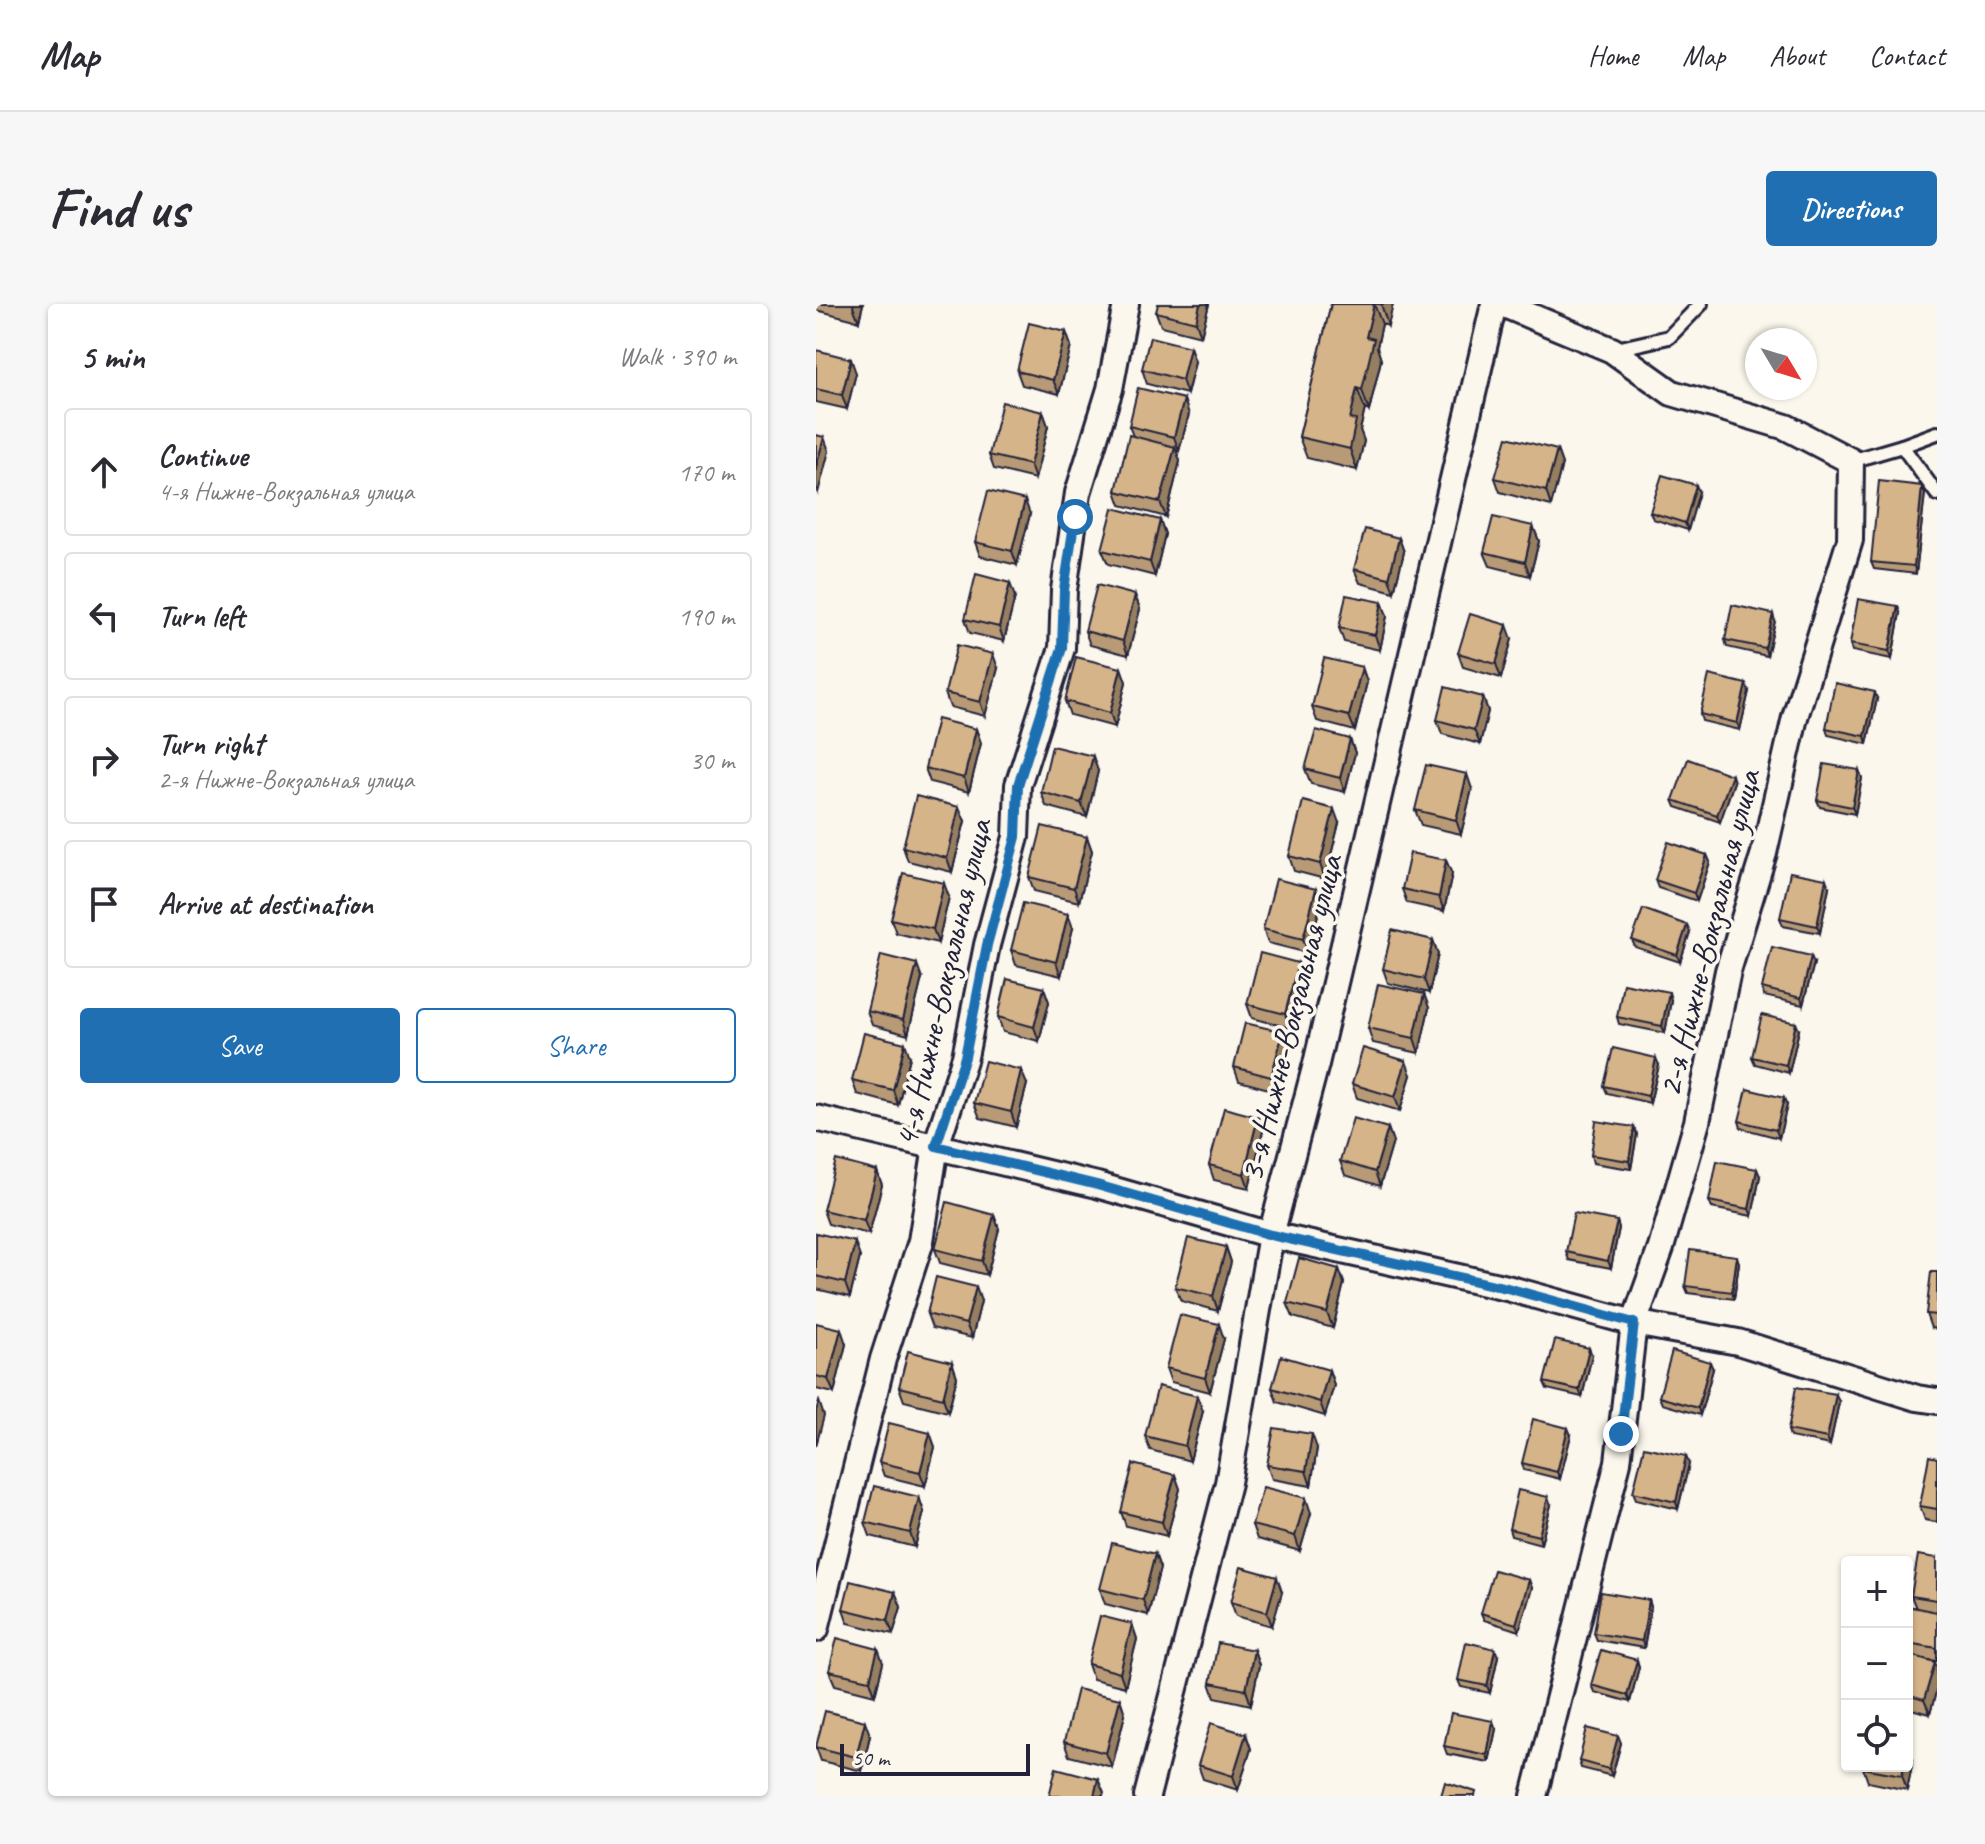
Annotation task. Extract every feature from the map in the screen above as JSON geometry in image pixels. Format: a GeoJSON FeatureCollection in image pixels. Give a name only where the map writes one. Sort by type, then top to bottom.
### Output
{"type":"FeatureCollection","features":[{"type":"Feature","properties":{"kind":"street","name":"4-я Нижне-Вокзальная улица"},"geometry":{"type":"LineString","coordinates":[[816,1629],[883,1359],[921,1241],[936,1146],[965,1057],[987,945],[1016,837],[1018,785],[1062,648],[1064,590],[1078,493],[1110,389],[1126,304]]}},
{"type":"Feature","properties":{"kind":"street","name":"3-я Нижне-Вокзальная улица"},"geometry":{"type":"LineString","coordinates":[[1147,1796],[1228,1483],[1271,1235],[1316,1064],[1494,304]]}},
{"type":"Feature","properties":{"kind":"street"},"geometry":{"type":"LineString","coordinates":[[1502,304],[1612,350],[1672,393],[1786,427],[1851,461]]}},
{"type":"Feature","properties":{"kind":"street","name":"2-я Нижне-Вокзальная улица"},"geometry":{"type":"LineString","coordinates":[[1534,1796],[1618,1462],[1634,1323],[1661,1248],[1697,1122],[1728,971],[1764,853],[1795,717],[1850,540],[1851,461]]}},
{"type":"Feature","properties":{"kind":"street"},"geometry":{"type":"LineString","coordinates":[[816,1118],[1097,1185],[1271,1235],[1507,1288],[1634,1323],[1738,1342],[1917,1398],[1937,1401]]}},
{"type":"Feature","properties":{"kind":"lane"},"geometry":{"type":"LineString","coordinates":[[1612,350],[1669,337],[1701,304]]}},
{"type":"Feature","properties":{"kind":"lane"},"geometry":{"type":"LineString","coordinates":[[1851,461],[1937,433]]}},
{"type":"Feature","properties":{"kind":"lane"},"geometry":{"type":"LineString","coordinates":[[1902,446],[1937,494]]}},
{"type":"Feature","properties":{"kind":"building"},"geometry":{"type":"Polygon","coordinates":[[[1158,304],[1200,304],[1196,322],[1156,312],[1158,304]]]}},
{"type":"Feature","properties":{"kind":"building"},"geometry":{"type":"Polygon","coordinates":[[[1331,304],[1374,304],[1366,337],[1374,339],[1362,390],[1357,388],[1350,419],[1356,420],[1350,449],[1299,437],[1331,304]]]}},
{"type":"Feature","properties":{"kind":"building"},"geometry":{"type":"Polygon","coordinates":[[[1029,323],[1066,332],[1053,380],[1017,371],[1029,323]]]}},
{"type":"Feature","properties":{"kind":"building"},"geometry":{"type":"Polygon","coordinates":[[[1150,337],[1190,347],[1182,380],[1142,369],[1150,337]]]}},
{"type":"Feature","properties":{"kind":"building"},"geometry":{"type":"Polygon","coordinates":[[[816,350],[851,359],[842,395],[816,389],[816,350]]]}},
{"type":"Feature","properties":{"kind":"building"},"geometry":{"type":"Polygon","coordinates":[[[1138,388],[1184,399],[1174,437],[1129,426],[1138,388]]]}},
{"type":"Feature","properties":{"kind":"building"},"geometry":{"type":"Polygon","coordinates":[[[1002,402],[1043,412],[1030,465],[989,455],[1002,402]]]}},
{"type":"Feature","properties":{"kind":"building"},"geometry":{"type":"Polygon","coordinates":[[[816,435],[824,437],[816,467],[816,435]]]}},
{"type":"Feature","properties":{"kind":"building"},"geometry":{"type":"Polygon","coordinates":[[[1129,435],[1175,447],[1160,502],[1116,491],[1129,435]]]}},
{"type":"Feature","properties":{"kind":"building"},"geometry":{"type":"Polygon","coordinates":[[[1507,437],[1557,450],[1546,491],[1495,478],[1507,437]]]}},
{"type":"Feature","properties":{"kind":"building"},"geometry":{"type":"Polygon","coordinates":[[[1662,475],[1696,485],[1685,523],[1650,512],[1662,475]]]}},
{"type":"Feature","properties":{"kind":"building"},"geometry":{"type":"Polygon","coordinates":[[[1879,481],[1922,486],[1914,566],[1871,562],[1879,481]]]}},
{"type":"Feature","properties":{"kind":"building"},"geometry":{"type":"Polygon","coordinates":[[[988,491],[1025,500],[1012,551],[975,542],[988,491]]]}},
{"type":"Feature","properties":{"kind":"building"},"geometry":{"type":"Polygon","coordinates":[[[1113,508],[1160,520],[1150,562],[1102,550],[1113,508]]]}},
{"type":"Feature","properties":{"kind":"building"},"geometry":{"type":"Polygon","coordinates":[[[1493,517],[1533,526],[1525,562],[1484,552],[1493,517]]]}},
{"type":"Feature","properties":{"kind":"building"},"geometry":{"type":"Polygon","coordinates":[[[1365,529],[1399,538],[1389,578],[1354,569],[1365,529]]]}},
{"type":"Feature","properties":{"kind":"building"},"geometry":{"type":"Polygon","coordinates":[[[976,574],[1010,583],[999,627],[965,619],[976,574]]]}},
{"type":"Feature","properties":{"kind":"building"},"geometry":{"type":"Polygon","coordinates":[[[1097,585],[1135,595],[1123,641],[1085,631],[1097,585]]]}},
{"type":"Feature","properties":{"kind":"building"},"geometry":{"type":"Polygon","coordinates":[[[1346,595],[1382,602],[1375,635],[1339,628],[1346,595]]]}},
{"type":"Feature","properties":{"kind":"building"},"geometry":{"type":"Polygon","coordinates":[[[1858,599],[1898,606],[1889,651],[1850,644],[1858,599]]]}},
{"type":"Feature","properties":{"kind":"building"},"geometry":{"type":"Polygon","coordinates":[[[1732,605],[1773,614],[1765,648],[1725,640],[1732,605]]]}},
{"type":"Feature","properties":{"kind":"building"},"geometry":{"type":"Polygon","coordinates":[[[1470,614],[1507,625],[1496,664],[1458,653],[1470,614]]]}},
{"type":"Feature","properties":{"kind":"building"},"geometry":{"type":"Polygon","coordinates":[[[957,645],[993,654],[980,702],[945,693],[957,645]]]}},
{"type":"Feature","properties":{"kind":"building"},"geometry":{"type":"Polygon","coordinates":[[[1076,657],[1121,668],[1110,713],[1065,701],[1076,657]]]}},
{"type":"Feature","properties":{"kind":"building"},"geometry":{"type":"Polygon","coordinates":[[[1324,658],[1362,667],[1349,716],[1312,707],[1324,658]]]}},
{"type":"Feature","properties":{"kind":"building"},"geometry":{"type":"Polygon","coordinates":[[[1709,675],[1746,684],[1737,723],[1700,714],[1709,675]]]}},
{"type":"Feature","properties":{"kind":"building"},"geometry":{"type":"Polygon","coordinates":[[[1835,683],[1875,692],[1865,736],[1826,728],[1835,683]]]}},
{"type":"Feature","properties":{"kind":"building"},"geometry":{"type":"Polygon","coordinates":[[[1445,687],[1483,697],[1474,730],[1437,720],[1445,687]]]}},
{"type":"Feature","properties":{"kind":"building"},"geometry":{"type":"Polygon","coordinates":[[[937,719],[976,729],[964,778],[925,768],[937,719]]]}},
{"type":"Feature","properties":{"kind":"building"},"geometry":{"type":"Polygon","coordinates":[[[1316,730],[1350,739],[1340,778],[1305,769],[1316,730]]]}},
{"type":"Feature","properties":{"kind":"building"},"geometry":{"type":"Polygon","coordinates":[[[1052,746],[1093,756],[1081,803],[1041,792],[1052,746]]]}},
{"type":"Feature","properties":{"kind":"building"},"geometry":{"type":"Polygon","coordinates":[[[1688,759],[1732,775],[1717,815],[1673,800],[1688,759]]]}},
{"type":"Feature","properties":{"kind":"building"},"geometry":{"type":"Polygon","coordinates":[[[1824,764],[1859,770],[1852,807],[1817,800],[1824,764]]]}},
{"type":"Feature","properties":{"kind":"building"},"geometry":{"type":"Polygon","coordinates":[[[1426,765],[1467,774],[1456,820],[1415,810],[1426,765]]]}},
{"type":"Feature","properties":{"kind":"building"},"geometry":{"type":"Polygon","coordinates":[[[916,796],[959,807],[947,858],[903,847],[916,796]]]}},
{"type":"Feature","properties":{"kind":"building"},"geometry":{"type":"Polygon","coordinates":[[[1303,801],[1334,809],[1320,864],[1289,856],[1303,801]]]}},
{"type":"Feature","properties":{"kind":"building"},"geometry":{"type":"Polygon","coordinates":[[[1042,826],[1087,837],[1074,888],[1029,877],[1042,826]]]}},
{"type":"Feature","properties":{"kind":"building"},"geometry":{"type":"Polygon","coordinates":[[[1668,842],[1707,855],[1694,893],[1655,880],[1668,842]]]}},
{"type":"Feature","properties":{"kind":"building"},"geometry":{"type":"Polygon","coordinates":[[[1410,853],[1446,860],[1439,897],[1402,889],[1410,853]]]}},
{"type":"Feature","properties":{"kind":"building"},"geometry":{"type":"Polygon","coordinates":[[[1790,872],[1826,879],[1817,926],[1780,918],[1790,872]]]}},
{"type":"Feature","properties":{"kind":"building"},"geometry":{"type":"Polygon","coordinates":[[[903,873],[944,883],[933,929],[891,919],[903,873]]]}},
{"type":"Feature","properties":{"kind":"building"},"geometry":{"type":"Polygon","coordinates":[[[1276,879],[1316,889],[1303,939],[1263,929],[1276,879]]]}},
{"type":"Feature","properties":{"kind":"building"},"geometry":{"type":"Polygon","coordinates":[[[1023,903],[1068,914],[1056,962],[1011,950],[1023,903]]]}},
{"type":"Feature","properties":{"kind":"building"},"geometry":{"type":"Polygon","coordinates":[[[1643,909],[1687,925],[1677,955],[1632,940],[1643,909]]]}},
{"type":"Feature","properties":{"kind":"building"},"geometry":{"type":"Polygon","coordinates":[[[1392,930],[1433,940],[1424,979],[1383,969],[1392,930]]]}},
{"type":"Feature","properties":{"kind":"building"},"geometry":{"type":"Polygon","coordinates":[[[1772,947],[1811,956],[1801,998],[1762,988],[1772,947]]]}},
{"type":"Feature","properties":{"kind":"building"},"geometry":{"type":"Polygon","coordinates":[[[1260,953],[1298,963],[1285,1014],[1247,1004],[1260,953]]]}},
{"type":"Feature","properties":{"kind":"building"},"geometry":{"type":"Polygon","coordinates":[[[881,955],[917,964],[903,1020],[867,1011],[881,955]]]}},
{"type":"Feature","properties":{"kind":"building"},"geometry":{"type":"Polygon","coordinates":[[[1007,979],[1044,988],[1034,1027],[998,1017],[1007,979]]]}},
{"type":"Feature","properties":{"kind":"building"},"geometry":{"type":"Polygon","coordinates":[[[1623,983],[1669,992],[1662,1026],[1617,1017],[1623,983]]]}},
{"type":"Feature","properties":{"kind":"building"},"geometry":{"type":"Polygon","coordinates":[[[1378,984],[1424,994],[1414,1038],[1368,1028],[1378,984]]]}},
{"type":"Feature","properties":{"kind":"building"},"geometry":{"type":"Polygon","coordinates":[[[1762,1015],[1796,1023],[1786,1065],[1752,1057],[1762,1015]]]}},
{"type":"Feature","properties":{"kind":"building"},"geometry":{"type":"Polygon","coordinates":[[[1245,1023],[1283,1032],[1271,1077],[1234,1067],[1245,1023]]]}},
{"type":"Feature","properties":{"kind":"building"},"geometry":{"type":"Polygon","coordinates":[[[864,1033],[905,1043],[893,1090],[852,1080],[864,1033]]]}},
{"type":"Feature","properties":{"kind":"building"},"geometry":{"type":"Polygon","coordinates":[[[1363,1048],[1406,1061],[1395,1097],[1352,1084],[1363,1048]]]}},
{"type":"Feature","properties":{"kind":"building"},"geometry":{"type":"Polygon","coordinates":[[[1613,1048],[1656,1058],[1648,1096],[1604,1086],[1613,1048]]]}},
{"type":"Feature","properties":{"kind":"building"},"geometry":{"type":"Polygon","coordinates":[[[985,1061],[1021,1070],[1011,1112],[974,1103],[985,1061]]]}},
{"type":"Feature","properties":{"kind":"building"},"geometry":{"type":"Polygon","coordinates":[[[1747,1089],[1784,1098],[1776,1130],[1739,1121],[1747,1089]]]}},
{"type":"Feature","properties":{"kind":"building"},"geometry":{"type":"Polygon","coordinates":[[[1224,1108],[1258,1117],[1244,1174],[1209,1165],[1224,1108]]]}},
{"type":"Feature","properties":{"kind":"building"},"geometry":{"type":"Polygon","coordinates":[[[1353,1118],[1388,1128],[1375,1172],[1340,1161],[1353,1118]]]}},
{"type":"Feature","properties":{"kind":"building"},"geometry":{"type":"Polygon","coordinates":[[[1596,1121],[1634,1127],[1629,1161],[1591,1155],[1596,1121]]]}},
{"type":"Feature","properties":{"kind":"building"},"geometry":{"type":"Polygon","coordinates":[[[836,1160],[877,1171],[864,1220],[823,1210],[836,1160]]]}},
{"type":"Feature","properties":{"kind":"building"},"geometry":{"type":"Polygon","coordinates":[[[1717,1161],[1757,1169],[1749,1209],[1709,1201],[1717,1161]]]}},
{"type":"Feature","properties":{"kind":"building"},"geometry":{"type":"Polygon","coordinates":[[[947,1202],[994,1215],[982,1261],[935,1249],[947,1202]]]}},
{"type":"Feature","properties":{"kind":"building"},"geometry":{"type":"Polygon","coordinates":[[[1574,1213],[1617,1221],[1608,1261],[1566,1252],[1574,1213]]]}},
{"type":"Feature","properties":{"kind":"building"},"geometry":{"type":"Polygon","coordinates":[[[816,1233],[855,1242],[845,1283],[816,1276],[816,1233]]]}},
{"type":"Feature","properties":{"kind":"building"},"geometry":{"type":"Polygon","coordinates":[[[1188,1238],[1226,1247],[1213,1296],[1175,1287],[1188,1238]]]}},
{"type":"Feature","properties":{"kind":"building"},"geometry":{"type":"Polygon","coordinates":[[[1690,1250],[1737,1256],[1732,1292],[1685,1286],[1690,1250]]]}},
{"type":"Feature","properties":{"kind":"building"},"geometry":{"type":"Polygon","coordinates":[[[1299,1258],[1339,1269],[1327,1313],[1287,1303],[1299,1258]]]}},
{"type":"Feature","properties":{"kind":"building"},"geometry":{"type":"Polygon","coordinates":[[[1931,1272],[1937,1272],[1937,1315],[1926,1314],[1931,1272]]]}},
{"type":"Feature","properties":{"kind":"building"},"geometry":{"type":"Polygon","coordinates":[[[936,1277],[976,1287],[966,1324],[927,1314],[936,1277]]]}},
{"type":"Feature","properties":{"kind":"building"},"geometry":{"type":"Polygon","coordinates":[[[1180,1315],[1219,1324],[1205,1378],[1166,1368],[1180,1315]]]}},
{"type":"Feature","properties":{"kind":"building"},"geometry":{"type":"Polygon","coordinates":[[[816,1323],[841,1329],[828,1379],[816,1376],[816,1323]]]}},
{"type":"Feature","properties":{"kind":"building"},"geometry":{"type":"Polygon","coordinates":[[[1555,1340],[1589,1348],[1579,1390],[1544,1382],[1555,1340]]]}},
{"type":"Feature","properties":{"kind":"building"},"geometry":{"type":"Polygon","coordinates":[[[908,1351],[952,1362],[943,1398],[899,1387],[908,1351]]]}},
{"type":"Feature","properties":{"kind":"building"},"geometry":{"type":"Polygon","coordinates":[[[1672,1351],[1710,1362],[1698,1408],[1659,1397],[1672,1351]]]}},
{"type":"Feature","properties":{"kind":"building"},"geometry":{"type":"Polygon","coordinates":[[[1281,1356],[1329,1370],[1320,1402],[1272,1388],[1281,1356]]]}},
{"type":"Feature","properties":{"kind":"building"},"geometry":{"type":"Polygon","coordinates":[[[1158,1386],[1197,1396],[1185,1446],[1145,1436],[1158,1386]]]}},
{"type":"Feature","properties":{"kind":"building"},"geometry":{"type":"Polygon","coordinates":[[[1796,1387],[1836,1394],[1827,1438],[1788,1430],[1796,1387]]]}},
{"type":"Feature","properties":{"kind":"building"},"geometry":{"type":"Polygon","coordinates":[[[1533,1419],[1568,1428],[1557,1472],[1522,1463],[1533,1419]]]}},
{"type":"Feature","properties":{"kind":"building"},"geometry":{"type":"Polygon","coordinates":[[[889,1423],[930,1433],[920,1472],[879,1462],[889,1423]]]}},
{"type":"Feature","properties":{"kind":"building"},"geometry":{"type":"Polygon","coordinates":[[[1274,1428],[1312,1434],[1306,1471],[1267,1465],[1274,1428]]]}},
{"type":"Feature","properties":{"kind":"building"},"geometry":{"type":"Polygon","coordinates":[[[1644,1447],[1686,1456],[1676,1502],[1633,1492],[1644,1447]]]}},
{"type":"Feature","properties":{"kind":"building"},"geometry":{"type":"Polygon","coordinates":[[[1929,1456],[1937,1458],[1937,1509],[1920,1506],[1929,1456]]]}},
{"type":"Feature","properties":{"kind":"building"},"geometry":{"type":"Polygon","coordinates":[[[1133,1464],[1175,1475],[1162,1522],[1121,1512],[1133,1464]]]}},
{"type":"Feature","properties":{"kind":"building"},"geometry":{"type":"Polygon","coordinates":[[[874,1486],[919,1497],[910,1533],[865,1522],[874,1486]]]}},
{"type":"Feature","properties":{"kind":"building"},"geometry":{"type":"Polygon","coordinates":[[[1263,1487],[1306,1498],[1295,1536],[1252,1525],[1263,1487]]]}},
{"type":"Feature","properties":{"kind":"building"},"geometry":{"type":"Polygon","coordinates":[[[1518,1490],[1548,1497],[1539,1536],[1509,1529],[1518,1490]]]}},
{"type":"Feature","properties":{"kind":"building"},"geometry":{"type":"Polygon","coordinates":[[[1112,1543],[1155,1554],[1143,1600],[1100,1589],[1112,1543]]]}},
{"type":"Feature","properties":{"kind":"building"},"geometry":{"type":"Polygon","coordinates":[[[1918,1555],[1937,1558],[1937,1600],[1913,1596],[1918,1555]]]}},
{"type":"Feature","properties":{"kind":"building"},"geometry":{"type":"Polygon","coordinates":[[[1241,1567],[1277,1577],[1267,1612],[1231,1602],[1241,1567]]]}},
{"type":"Feature","properties":{"kind":"building"},"geometry":{"type":"Polygon","coordinates":[[[1494,1570],[1529,1580],[1516,1624],[1481,1613],[1494,1570]]]}},
{"type":"Feature","properties":{"kind":"building"},"geometry":{"type":"Polygon","coordinates":[[[850,1581],[895,1592],[888,1620],[843,1609],[850,1581]]]}},
{"type":"Feature","properties":{"kind":"building"},"geometry":{"type":"Polygon","coordinates":[[[1601,1592],[1649,1600],[1642,1641],[1594,1633],[1601,1592]]]}},
{"type":"Feature","properties":{"kind":"building"},"geometry":{"type":"Polygon","coordinates":[[[1913,1607],[1937,1612],[1937,1648],[1913,1644],[1913,1607]]]}},
{"type":"Feature","properties":{"kind":"building"},"geometry":{"type":"Polygon","coordinates":[[[1100,1616],[1132,1624],[1120,1673],[1088,1664],[1100,1616]]]}},
{"type":"Feature","properties":{"kind":"building"},"geometry":{"type":"Polygon","coordinates":[[[837,1638],[878,1649],[870,1680],[829,1671],[837,1638]]]}},
{"type":"Feature","properties":{"kind":"building"},"geometry":{"type":"Polygon","coordinates":[[[1466,1642],[1495,1649],[1487,1686],[1458,1680],[1466,1642]]]}},
{"type":"Feature","properties":{"kind":"building"},"geometry":{"type":"Polygon","coordinates":[[[1218,1643],[1254,1650],[1246,1690],[1210,1683],[1218,1643]]]}},
{"type":"Feature","properties":{"kind":"building"},"geometry":{"type":"Polygon","coordinates":[[[1601,1650],[1637,1660],[1627,1695],[1591,1685],[1601,1650]]]}},
{"type":"Feature","properties":{"kind":"building"},"geometry":{"type":"Polygon","coordinates":[[[1913,1656],[1935,1662],[1924,1700],[1913,1697],[1913,1656]]]}},
{"type":"Feature","properties":{"kind":"building"},"geometry":{"type":"Polygon","coordinates":[[[1077,1689],[1120,1699],[1106,1753],[1064,1742],[1077,1689]]]}},
{"type":"Feature","properties":{"kind":"building"},"geometry":{"type":"Polygon","coordinates":[[[825,1711],[865,1721],[856,1757],[816,1747],[825,1711]]]}},
{"type":"Feature","properties":{"kind":"building"},"geometry":{"type":"Polygon","coordinates":[[[1451,1713],[1493,1721],[1487,1755],[1444,1746],[1451,1713]]]}},
{"type":"Feature","properties":{"kind":"building"},"geometry":{"type":"Polygon","coordinates":[[[1211,1723],[1246,1734],[1233,1776],[1198,1765],[1211,1723]]]}},
{"type":"Feature","properties":{"kind":"building"},"geometry":{"type":"Polygon","coordinates":[[[1587,1728],[1618,1736],[1609,1769],[1579,1761],[1587,1728]]]}},
{"type":"Feature","properties":{"kind":"building"},"geometry":{"type":"Polygon","coordinates":[[[1056,1768],[1098,1779],[1094,1796],[1049,1796],[1056,1768]]]}},
{"type":"Feature","properties":{"kind":"building"},"geometry":{"type":"Polygon","coordinates":[[[1445,1782],[1476,1792],[1475,1796],[1441,1796],[1445,1782]]]}},
{"type":"Feature","properties":{"kind":"route"},"geometry":{"type":"LineString","coordinates":[[1075,517],[1064,590],[1062,648],[1018,785],[1016,837],[987,945],[965,1057],[936,1146],[1097,1185],[1271,1235],[1507,1288],[1634,1323],[1621,1434]]}}]}
